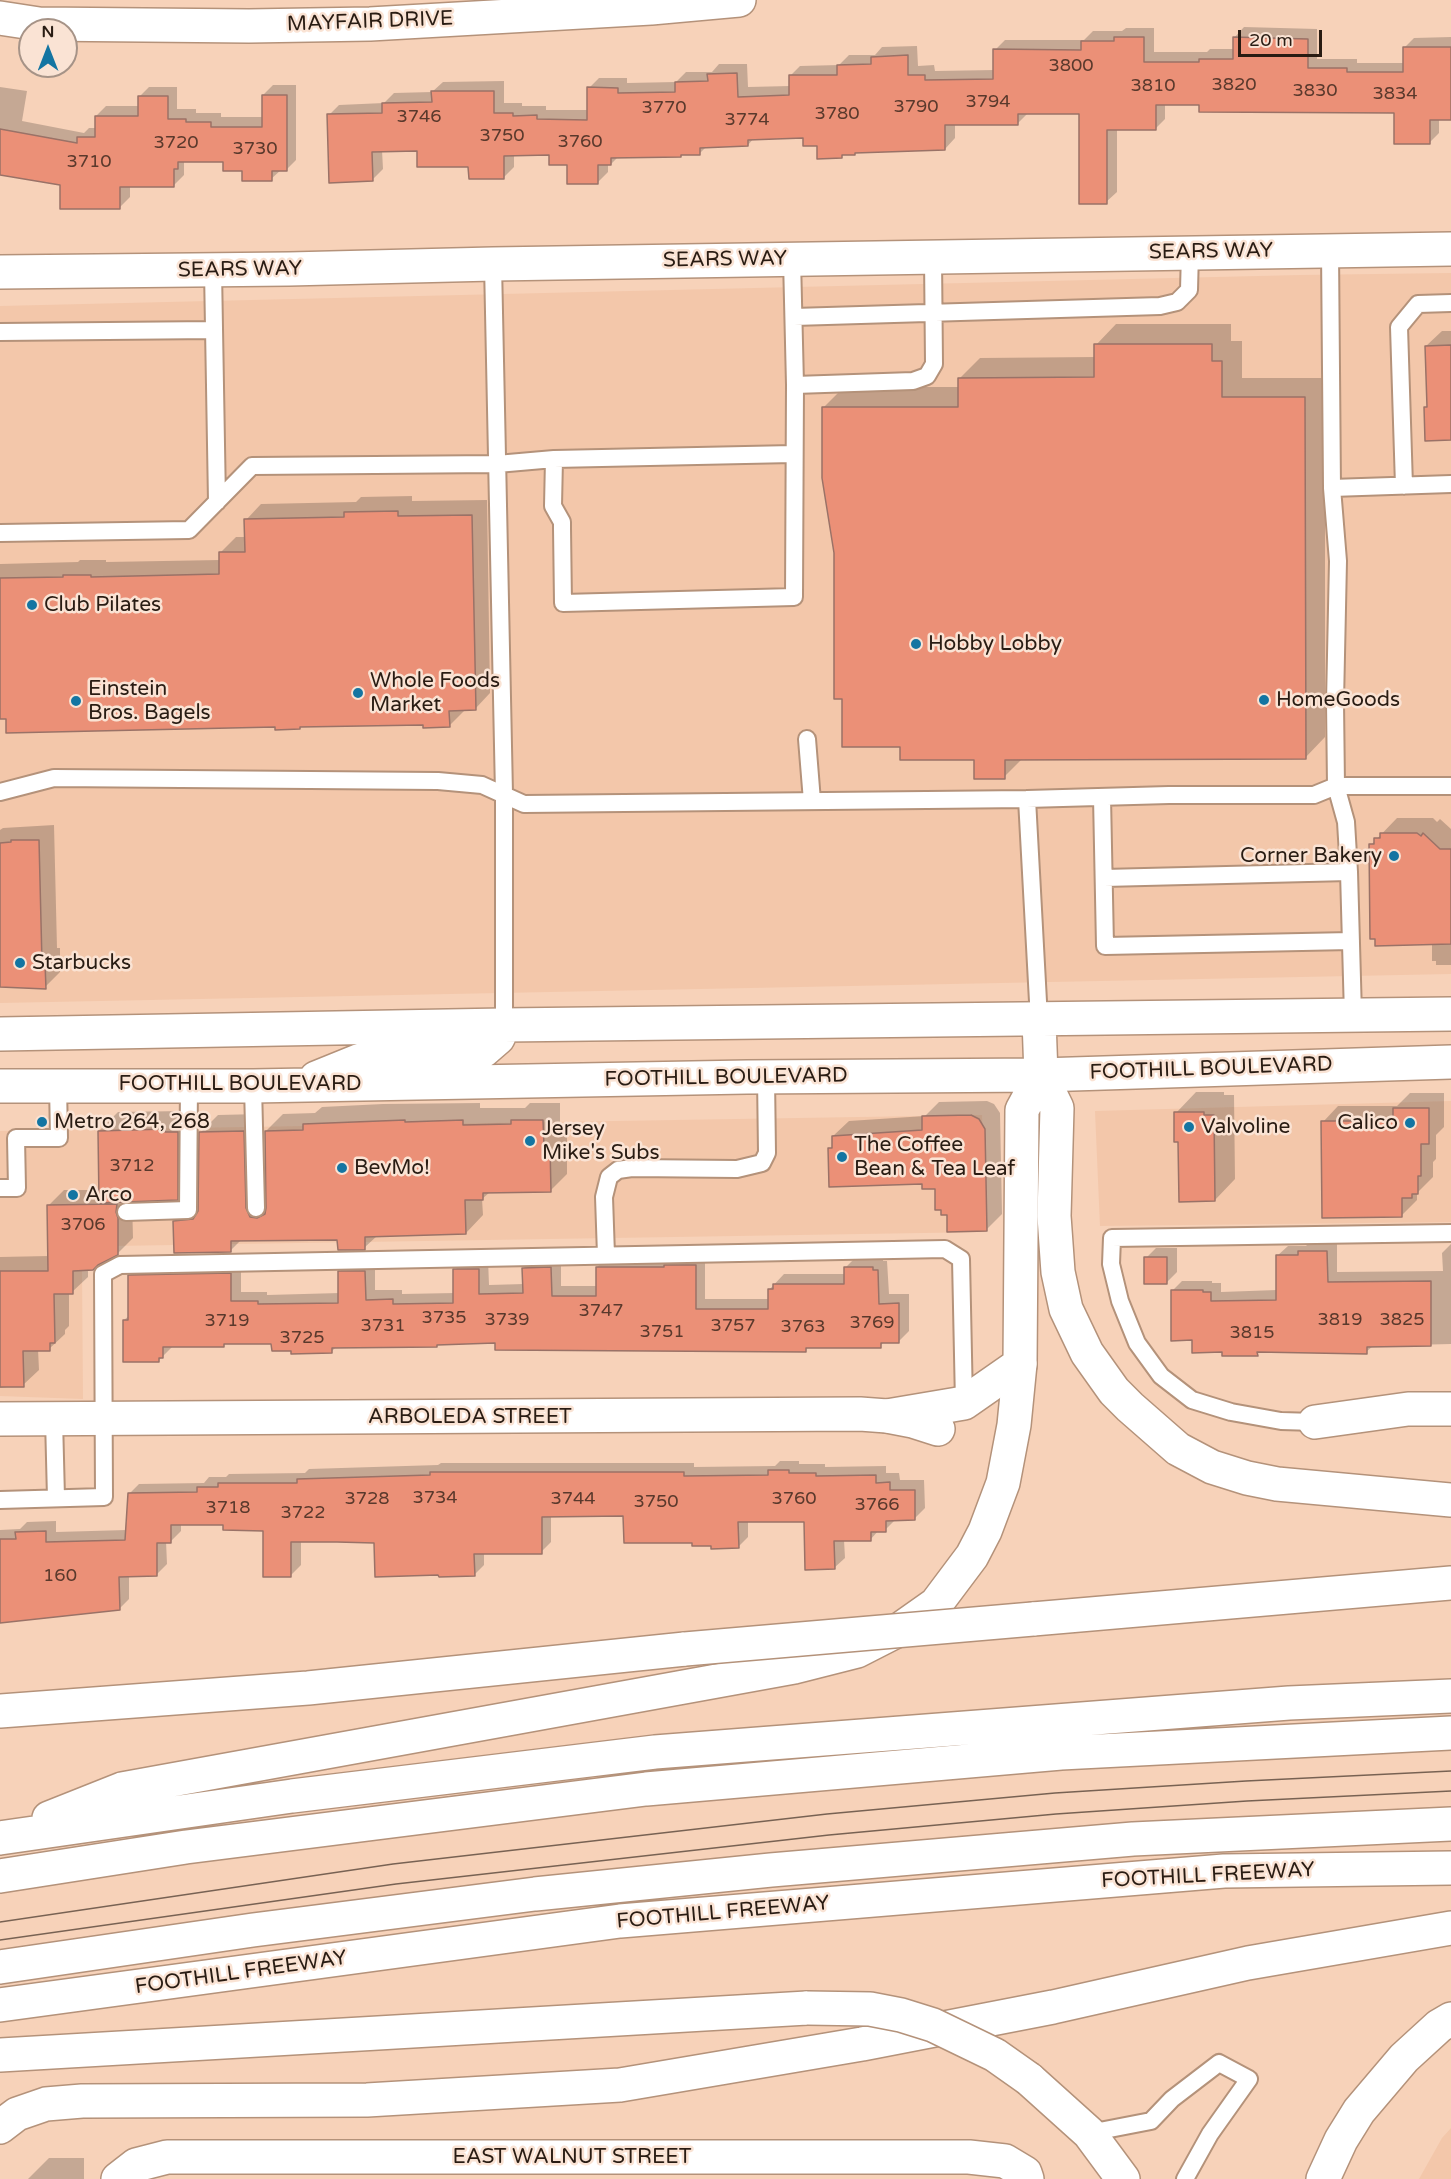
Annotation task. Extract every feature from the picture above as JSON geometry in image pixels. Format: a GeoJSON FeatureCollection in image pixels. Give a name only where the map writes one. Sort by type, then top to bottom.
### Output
{"type":"FeatureCollection","features":[{"type":"Feature","properties":{"kind":"main road","name":"MAYFAIR DRIVE"},"geometry":{"type":"LineString","coordinates":[[0,18],[39,24],[249,26],[370,24],[594,12],[739,0]]}},
{"type":"Feature","properties":{"kind":"main road","name":"SEARS WAY"},"geometry":{"type":"LineString","coordinates":[[0,272],[1451,249]]}},
{"type":"Feature","properties":{"kind":"main road"},"geometry":{"type":"LineString","coordinates":[[0,1034],[504,1025],[1451,1014]]}},
{"type":"Feature","properties":{"kind":"main road"},"geometry":{"type":"LineString","coordinates":[[1039,1020],[1041,1075],[1057,1108],[1054,1216],[1058,1272],[1066,1309],[1088,1353],[1114,1390],[1178,1449],[1212,1467],[1247,1478],[1278,1484],[1451,1500]]}},
{"type":"Feature","properties":{"kind":"main road"},"geometry":{"type":"LineString","coordinates":[[300,1085],[358,1061],[378,1056],[455,1055],[483,1051],[498,1038],[504,1025]]}},
{"type":"Feature","properties":{"kind":"main road","name":"FOOTHILL BOULEVARD"},"geometry":{"type":"LineString","coordinates":[[0,1086],[253,1086],[766,1077],[1041,1075],[1451,1062]]}},
{"type":"Feature","properties":{"kind":"main road"},"geometry":{"type":"LineString","coordinates":[[0,1837],[123,1789],[794,1666],[857,1651],[902,1628],[936,1604],[972,1556],[985,1531],[1003,1482],[1014,1425],[1020,1364],[1022,1110],[1041,1075]]}},
{"type":"Feature","properties":{"kind":"main road"},"geometry":{"type":"LineString","coordinates":[[887,1416],[964,1403],[1020,1364]]}},
{"type":"Feature","properties":{"kind":"main road"},"geometry":{"type":"LineString","coordinates":[[1315,1422],[1408,1409],[1451,1409]]}},
{"type":"Feature","properties":{"kind":"main road","name":"ARBOLEDA STREET"},"geometry":{"type":"LineString","coordinates":[[0,1419],[887,1416],[914,1421],[938,1429]]}},
{"type":"Feature","properties":{"kind":"main road"},"geometry":{"type":"LineString","coordinates":[[0,1711],[308,1688],[685,1649],[1451,1583]]}},
{"type":"Feature","properties":{"kind":"main road"},"geometry":{"type":"LineString","coordinates":[[0,1837],[292,1796],[655,1752],[1289,1703],[1451,1696]]}},
{"type":"Feature","properties":{"kind":"main road"},"geometry":{"type":"LineString","coordinates":[[0,1876],[186,1847],[646,1790],[1061,1753],[1451,1733]]}},
{"type":"Feature","properties":{"kind":"main road"},"geometry":{"type":"LineString","coordinates":[[0,1967],[253,1930],[523,1895],[736,1874],[1133,1839],[1451,1824]]}},
{"type":"Feature","properties":{"kind":"main road","name":"FOOTHILL FREEWAY"},"geometry":{"type":"LineString","coordinates":[[0,2005],[620,1921],[1224,1871],[1451,1868]]}},
{"type":"Feature","properties":{"kind":"main road"},"geometry":{"type":"LineString","coordinates":[[0,2127],[17,2114],[46,2104],[82,2101],[367,2100],[620,2085],[862,2044],[1053,2007],[1248,1963],[1451,1928]]}},
{"type":"Feature","properties":{"kind":"main road"},"geometry":{"type":"LineString","coordinates":[[0,2055],[807,2008],[870,2009],[901,2015],[933,2025],[995,2055],[1029,2079],[1089,2133],[1123,2179]]}},
{"type":"Feature","properties":{"kind":"main road"},"geometry":{"type":"LineString","coordinates":[[1323,2179],[1341,2140],[1359,2111],[1404,2058],[1439,2026],[1451,2019]]}},
{"type":"Feature","properties":{"kind":"main road","name":"EAST WALNUT STREET"},"geometry":{"type":"LineString","coordinates":[[118,2178],[136,2165],[167,2157],[969,2157],[1005,2161],[1026,2176]]}},
{"type":"Feature","properties":{"kind":"lane"},"geometry":{"type":"LineString","coordinates":[[1330,250],[1332,488],[1338,561],[1336,786],[1346,822],[1353,1015]]}},
{"type":"Feature","properties":{"kind":"lane"},"geometry":{"type":"LineString","coordinates":[[794,317],[1160,306],[1177,302],[1189,290],[1190,252]]}},
{"type":"Feature","properties":{"kind":"lane"},"geometry":{"type":"LineString","coordinates":[[795,385],[913,381],[927,376],[934,364],[933,257]]}},
{"type":"Feature","properties":{"kind":"lane"},"geometry":{"type":"LineString","coordinates":[[554,459],[553,506],[562,522],[563,603],[794,597],[795,385],[792,259]]}},
{"type":"Feature","properties":{"kind":"lane"},"geometry":{"type":"LineString","coordinates":[[493,264],[504,794],[504,1025]]}},
{"type":"Feature","properties":{"kind":"lane"},"geometry":{"type":"LineString","coordinates":[[213,270],[217,502]]}},
{"type":"Feature","properties":{"kind":"lane"},"geometry":{"type":"LineString","coordinates":[[1404,486],[1399,327],[1418,304],[1451,303]]}},
{"type":"Feature","properties":{"kind":"lane"},"geometry":{"type":"LineString","coordinates":[[0,332],[214,330]]}},
{"type":"Feature","properties":{"kind":"lane"},"geometry":{"type":"LineString","coordinates":[[0,533],[189,530],[252,466],[497,464],[554,459],[793,454]]}},
{"type":"Feature","properties":{"kind":"lane"},"geometry":{"type":"LineString","coordinates":[[1332,488],[1451,484]]}},
{"type":"Feature","properties":{"kind":"lane"},"geometry":{"type":"LineString","coordinates":[[807,739],[812,801]]}},
{"type":"Feature","properties":{"kind":"lane"},"geometry":{"type":"LineString","coordinates":[[0,792],[54,778],[84,777],[438,781],[482,785],[524,804],[1314,795],[1336,786],[1451,786]]}},
{"type":"Feature","properties":{"kind":"lane"},"geometry":{"type":"LineString","coordinates":[[1102,797],[1105,946],[1351,941]]}},
{"type":"Feature","properties":{"kind":"lane"},"geometry":{"type":"LineString","coordinates":[[1027,799],[1039,1020]]}},
{"type":"Feature","properties":{"kind":"lane"},"geometry":{"type":"LineString","coordinates":[[1104,878],[1349,872]]}},
{"type":"Feature","properties":{"kind":"lane"},"geometry":{"type":"LineString","coordinates":[[606,1255],[604,1197],[609,1177],[618,1170],[632,1168],[737,1169],[762,1163],[767,1153],[766,1077]]}},
{"type":"Feature","properties":{"kind":"lane"},"geometry":{"type":"LineString","coordinates":[[0,1188],[17,1188],[16,1138],[59,1138],[58,1085]]}},
{"type":"Feature","properties":{"kind":"lane"},"geometry":{"type":"LineString","coordinates":[[126,1212],[188,1210],[189,1085]]}},
{"type":"Feature","properties":{"kind":"lane"},"geometry":{"type":"LineString","coordinates":[[253,1086],[256,1208]]}},
{"type":"Feature","properties":{"kind":"lane"},"geometry":{"type":"LineString","coordinates":[[1315,1422],[1281,1421],[1231,1412],[1192,1400],[1161,1376],[1137,1343],[1120,1301],[1111,1264],[1112,1238],[1451,1233]]}},
{"type":"Feature","properties":{"kind":"lane"},"geometry":{"type":"LineString","coordinates":[[0,1500],[104,1497],[103,1274],[120,1265],[945,1249],[961,1259],[964,1403]]}},
{"type":"Feature","properties":{"kind":"lane"},"geometry":{"type":"LineString","coordinates":[[54,1419],[56,1498]]}},
{"type":"Feature","properties":{"kind":"lane"},"geometry":{"type":"LineString","coordinates":[[1089,2133],[1151,2121],[1172,2099],[1219,2063],[1249,2079],[1210,2134],[1185,2179]]}},
{"type":"Feature","properties":{"kind":"shaded area"},"geometry":{"type":"Polygon","coordinates":[[[1451,273],[1451,974],[0,1003],[0,306],[1451,273]]]}},
{"type":"Feature","properties":{"kind":"shaded area"},"geometry":{"type":"Polygon","coordinates":[[[1451,1101],[1451,1222],[1100,1226],[1095,1111],[1451,1101]]]}},
{"type":"Feature","properties":{"kind":"shaded area"},"geometry":{"type":"Polygon","coordinates":[[[982,1115],[986,1232],[112,1246],[82,1269],[83,1399],[0,1396],[0,1131],[982,1115]]]}},
{"type":"Feature","properties":{"kind":"shaded area"},"geometry":{"type":"Polygon","coordinates":[[[1451,2128],[1451,2179],[1419,2179],[1442,2138],[1451,2128]]]}},
{"type":"Feature","properties":{"kind":"building"},"geometry":{"type":"Polygon","coordinates":[[[1114,37],[1144,37],[1144,62],[1199,62],[1199,59],[1233,59],[1233,37],[1308,39],[1308,68],[1347,68],[1347,72],[1403,72],[1403,47],[1451,47],[1451,120],[1430,120],[1430,144],[1394,144],[1394,113],[1199,112],[1199,105],[1156,105],[1156,130],[1107,130],[1107,204],[1079,204],[1079,114],[1018,114],[1018,125],[945,125],[945,150],[855,153],[855,155],[842,155],[842,158],[817,159],[817,146],[803,146],[803,138],[748,140],[748,146],[700,148],[700,155],[681,155],[681,157],[611,158],[611,165],[598,165],[598,184],[567,184],[567,165],[549,165],[549,155],[504,156],[504,179],[469,179],[468,167],[417,167],[417,151],[372,152],[373,181],[329,183],[327,114],[382,113],[382,103],[432,102],[431,91],[494,91],[494,113],[513,113],[513,116],[537,115],[537,119],[587,120],[587,87],[618,88],[618,93],[675,92],[675,82],[708,81],[707,74],[737,73],[738,97],[789,95],[789,75],[837,75],[837,65],[871,64],[871,57],[908,55],[908,75],[925,75],[925,80],[993,79],[993,49],[1081,50],[1081,41],[1114,41],[1114,37]]]}},
{"type":"Feature","properties":{"kind":"building"},"geometry":{"type":"Polygon","coordinates":[[[262,95],[287,95],[287,171],[272,171],[272,181],[242,181],[242,171],[223,171],[223,162],[178,162],[178,169],[174,169],[174,187],[120,187],[120,209],[60,209],[60,185],[0,175],[0,129],[77,143],[77,137],[95,137],[95,116],[138,116],[138,96],[168,96],[168,119],[211,122],[211,127],[262,127],[262,95]]]}},
{"type":"Feature","properties":{"kind":"building"},"geometry":{"type":"Polygon","coordinates":[[[1094,344],[1212,344],[1212,361],[1222,361],[1222,397],[1305,397],[1306,759],[1005,760],[1005,779],[974,779],[974,760],[900,760],[900,747],[842,747],[842,699],[834,699],[834,553],[822,478],[822,407],[958,407],[958,378],[1094,377],[1094,344]]]}},
{"type":"Feature","properties":{"kind":"building"},"geometry":{"type":"Polygon","coordinates":[[[1451,345],[1451,440],[1425,441],[1424,407],[1427,407],[1425,346],[1451,345]]]}},
{"type":"Feature","properties":{"kind":"building"},"geometry":{"type":"Polygon","coordinates":[[[398,511],[398,516],[472,515],[476,710],[449,711],[450,727],[423,728],[423,725],[300,727],[300,729],[275,730],[275,727],[6,733],[6,719],[0,719],[0,578],[63,577],[63,575],[91,575],[91,577],[219,574],[219,552],[245,552],[244,519],[344,517],[344,512],[398,511]]]}},
{"type":"Feature","properties":{"kind":"building"},"geometry":{"type":"Polygon","coordinates":[[[1380,833],[1417,833],[1421,836],[1423,833],[1440,849],[1451,849],[1451,944],[1375,946],[1375,939],[1370,939],[1369,844],[1374,844],[1374,838],[1380,838],[1380,833]]]}},
{"type":"Feature","properties":{"kind":"building"},"geometry":{"type":"Polygon","coordinates":[[[11,840],[39,840],[42,963],[45,963],[46,989],[0,987],[0,843],[11,842],[11,840]]]}},
{"type":"Feature","properties":{"kind":"building"},"geometry":{"type":"Polygon","coordinates":[[[1393,1108],[1429,1108],[1429,1144],[1421,1144],[1421,1176],[1418,1176],[1418,1194],[1412,1194],[1412,1198],[1402,1198],[1402,1217],[1322,1218],[1321,1121],[1393,1121],[1393,1108]]]}},
{"type":"Feature","properties":{"kind":"building"},"geometry":{"type":"Polygon","coordinates":[[[1174,1112],[1204,1112],[1204,1115],[1214,1115],[1215,1201],[1179,1202],[1178,1142],[1174,1142],[1174,1112]]]}},
{"type":"Feature","properties":{"kind":"building"},"geometry":{"type":"Polygon","coordinates":[[[971,1115],[979,1119],[985,1129],[987,1231],[947,1232],[947,1215],[941,1215],[941,1210],[935,1210],[935,1189],[922,1189],[922,1184],[829,1187],[828,1148],[832,1148],[832,1136],[922,1130],[922,1116],[971,1115]]]}},
{"type":"Feature","properties":{"kind":"building"},"geometry":{"type":"Polygon","coordinates":[[[405,1120],[405,1122],[463,1120],[463,1125],[511,1124],[511,1120],[543,1120],[544,1146],[550,1146],[551,1192],[483,1193],[483,1200],[465,1200],[466,1234],[365,1237],[365,1250],[338,1250],[337,1240],[231,1241],[231,1252],[174,1253],[173,1221],[193,1219],[198,1211],[199,1132],[244,1131],[246,1208],[250,1217],[257,1218],[265,1214],[266,1208],[265,1131],[303,1130],[303,1124],[405,1120]]]}},
{"type":"Feature","properties":{"kind":"building"},"geometry":{"type":"Polygon","coordinates":[[[165,1129],[165,1132],[178,1132],[178,1200],[99,1203],[98,1131],[165,1129]]]}},
{"type":"Feature","properties":{"kind":"building"},"geometry":{"type":"Polygon","coordinates":[[[117,1204],[118,1255],[93,1270],[73,1271],[73,1294],[54,1294],[55,1343],[50,1343],[50,1351],[23,1351],[24,1387],[0,1387],[0,1271],[48,1271],[47,1205],[117,1204]]]}},
{"type":"Feature","properties":{"kind":"building"},"geometry":{"type":"Polygon","coordinates":[[[1298,1251],[1327,1251],[1328,1282],[1431,1281],[1431,1346],[1367,1347],[1367,1354],[1257,1352],[1258,1356],[1222,1356],[1222,1352],[1192,1353],[1192,1340],[1171,1341],[1171,1290],[1211,1292],[1211,1301],[1276,1300],[1276,1255],[1298,1255],[1298,1251]]]}},
{"type":"Feature","properties":{"kind":"building"},"geometry":{"type":"Polygon","coordinates":[[[1144,1257],[1167,1257],[1167,1284],[1144,1284],[1144,1257]]]}},
{"type":"Feature","properties":{"kind":"building"},"geometry":{"type":"Polygon","coordinates":[[[664,1265],[696,1265],[696,1309],[768,1309],[768,1289],[773,1289],[773,1284],[844,1284],[844,1267],[873,1267],[873,1270],[878,1270],[879,1304],[899,1303],[899,1343],[881,1343],[881,1348],[806,1348],[806,1352],[495,1350],[495,1343],[437,1345],[437,1347],[332,1348],[332,1353],[291,1354],[291,1351],[272,1351],[271,1344],[224,1344],[224,1347],[163,1347],[163,1358],[159,1358],[159,1362],[123,1362],[123,1320],[128,1320],[128,1275],[231,1273],[231,1301],[258,1301],[258,1304],[338,1303],[338,1271],[365,1271],[366,1300],[393,1299],[393,1304],[453,1303],[453,1269],[479,1269],[479,1294],[523,1293],[522,1268],[551,1267],[552,1296],[596,1296],[596,1267],[664,1267],[664,1265]]]}},
{"type":"Feature","properties":{"kind":"building"},"geometry":{"type":"Polygon","coordinates":[[[768,1470],[816,1473],[816,1476],[876,1475],[876,1483],[890,1482],[890,1490],[915,1490],[915,1520],[886,1521],[886,1532],[871,1532],[871,1541],[834,1541],[835,1569],[805,1570],[804,1522],[738,1522],[739,1548],[711,1549],[711,1546],[692,1546],[692,1543],[624,1543],[623,1516],[542,1517],[542,1554],[474,1554],[475,1576],[439,1577],[438,1575],[375,1577],[374,1543],[291,1542],[291,1577],[263,1577],[263,1531],[223,1530],[223,1525],[171,1525],[171,1543],[157,1543],[157,1576],[119,1577],[120,1610],[0,1623],[0,1539],[16,1539],[15,1532],[46,1531],[46,1542],[125,1540],[128,1493],[197,1492],[197,1487],[218,1487],[218,1483],[297,1483],[297,1479],[430,1475],[430,1472],[684,1472],[684,1476],[768,1475],[768,1470]]]}},
{"type":"Feature","properties":{"kind":"tram line"},"geometry":{"type":"LineString","coordinates":[[0,1922],[393,1864],[827,1814],[1055,1793],[1451,1771]]}},
{"type":"Feature","properties":{"kind":"tram line"},"geometry":{"type":"LineString","coordinates":[[0,1940],[396,1884],[829,1835],[1056,1814],[1247,1801],[1451,1791]]}},
{"type":"Feature","properties":{"kind":"place","name":"Club Pilates"},"geometry":{"type":"Point","coordinates":[32,605]}},
{"type":"Feature","properties":{"kind":"place","name":"Hobby Lobby"},"geometry":{"type":"Point","coordinates":[916,644]}},
{"type":"Feature","properties":{"kind":"place","name":"Whole Foods Market"},"geometry":{"type":"Point","coordinates":[358,693]}},
{"type":"Feature","properties":{"kind":"place","name":"HomeGoods"},"geometry":{"type":"Point","coordinates":[1264,700]}},
{"type":"Feature","properties":{"kind":"place","name":"Einstein Bros. Bagels"},"geometry":{"type":"Point","coordinates":[76,701]}},
{"type":"Feature","properties":{"kind":"place","name":"Corner Bakery"},"geometry":{"type":"Point","coordinates":[1394,856]}},
{"type":"Feature","properties":{"kind":"place","name":"Starbucks"},"geometry":{"type":"Point","coordinates":[20,963]}},
{"type":"Feature","properties":{"kind":"place","name":"Metro 264, 268"},"geometry":{"type":"Point","coordinates":[42,1122]}},
{"type":"Feature","properties":{"kind":"place","name":"Calico"},"geometry":{"type":"Point","coordinates":[1410,1123]}},
{"type":"Feature","properties":{"kind":"place","name":"Valvoline"},"geometry":{"type":"Point","coordinates":[1189,1127]}},
{"type":"Feature","properties":{"kind":"place","name":"Jersey Mike's Subs"},"geometry":{"type":"Point","coordinates":[530,1141]}},
{"type":"Feature","properties":{"kind":"place","name":"The Coffee Bean & Tea Leaf"},"geometry":{"type":"Point","coordinates":[842,1157]}},
{"type":"Feature","properties":{"kind":"place","name":"BevMo!"},"geometry":{"type":"Point","coordinates":[342,1168]}},
{"type":"Feature","properties":{"kind":"place","name":"Arco"},"geometry":{"type":"Point","coordinates":[73,1195]}}]}
